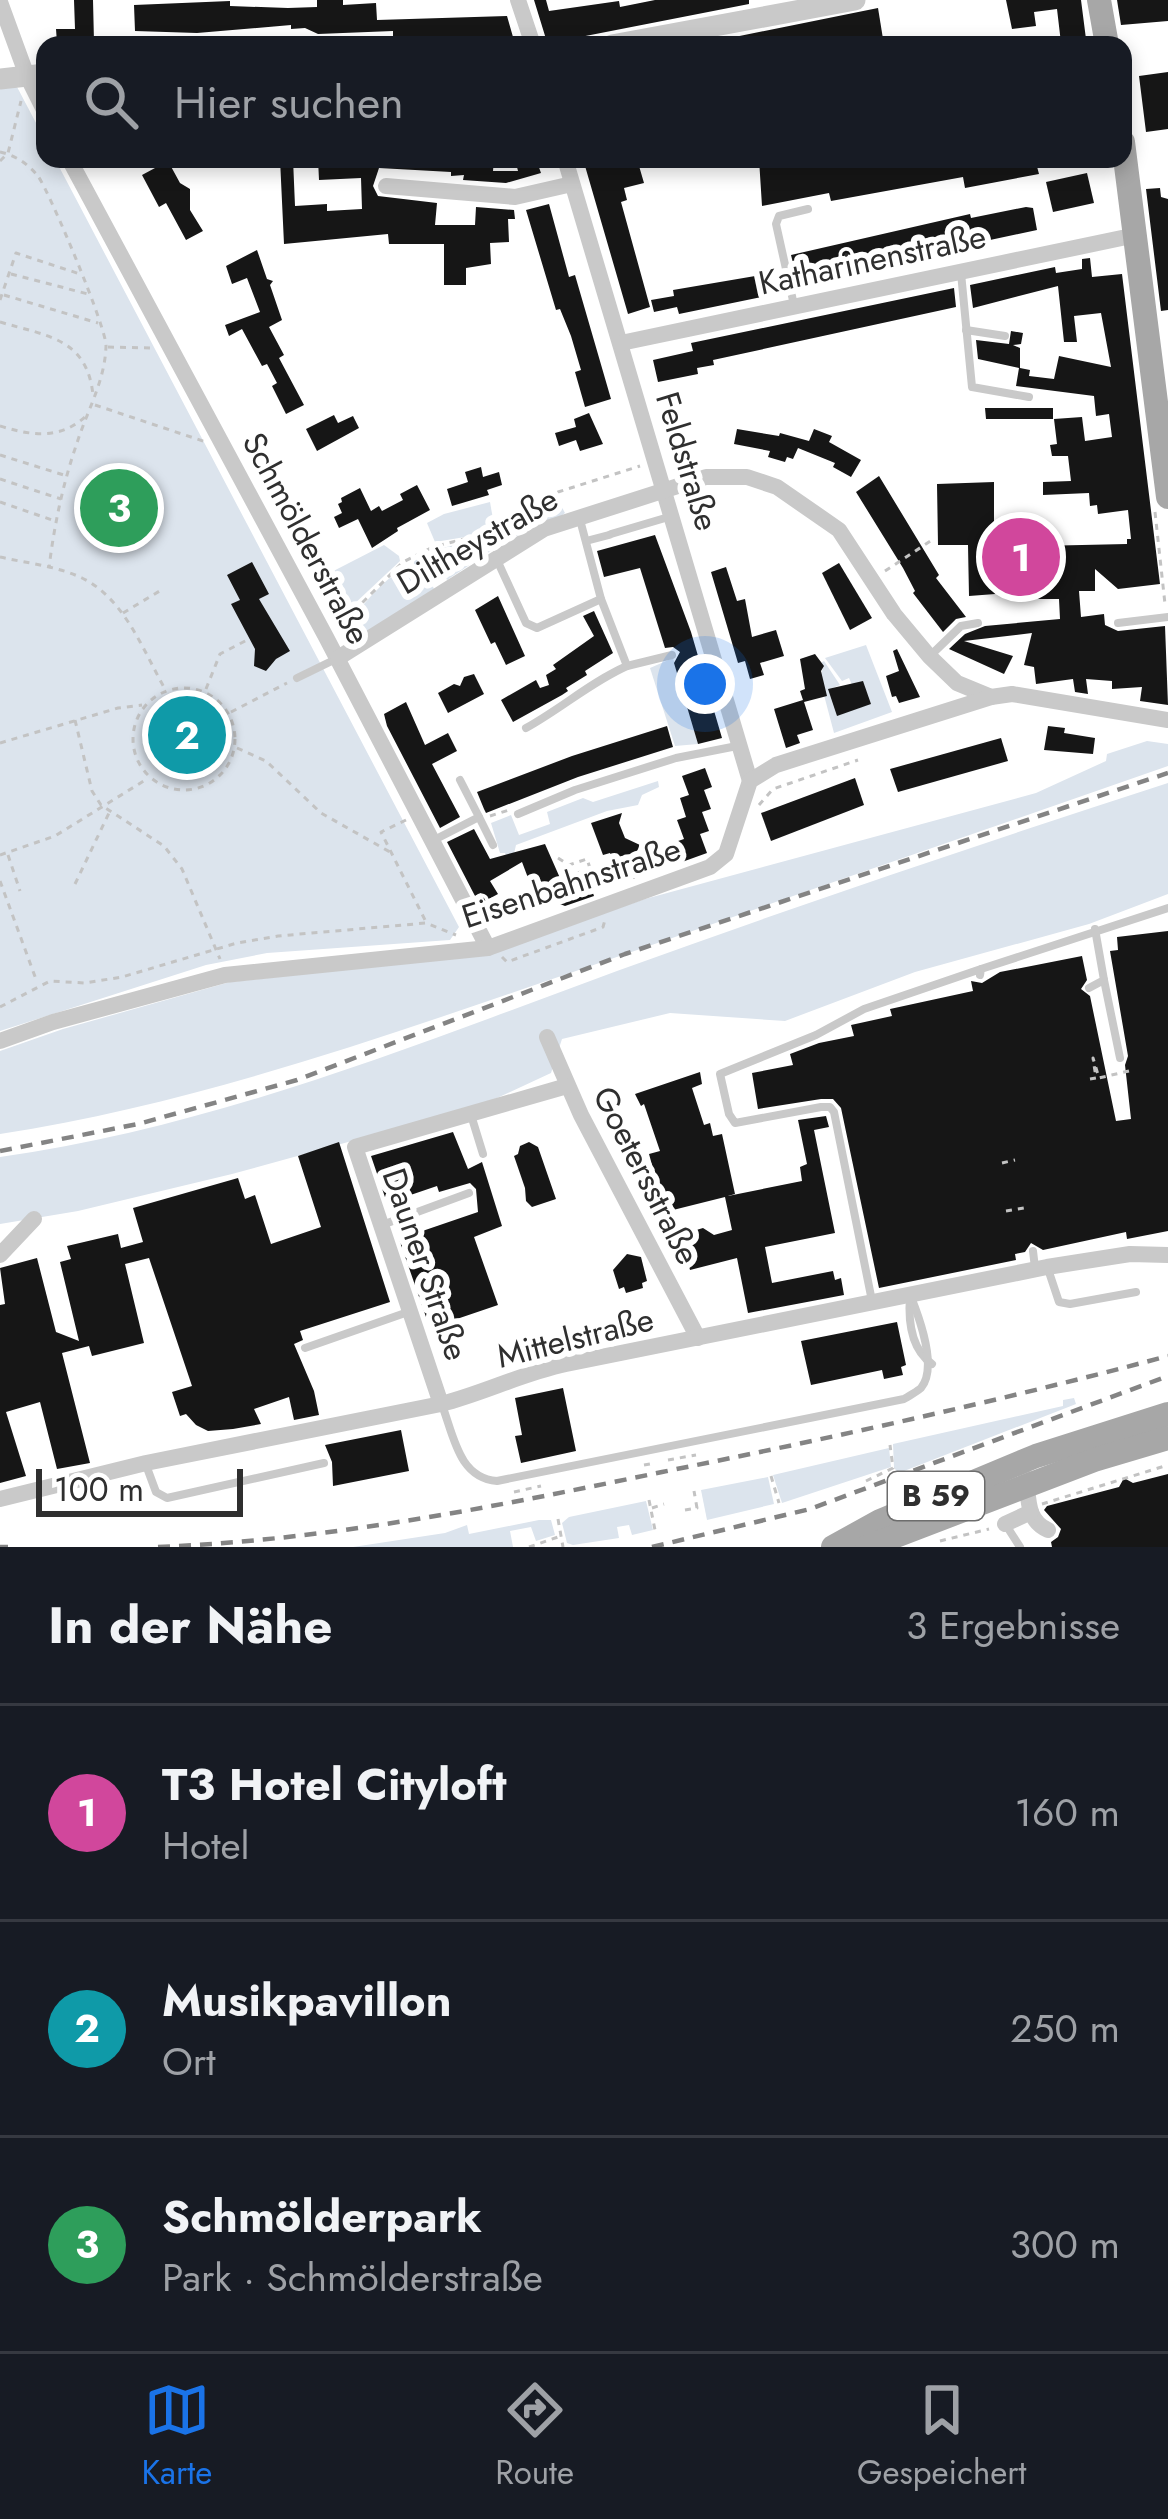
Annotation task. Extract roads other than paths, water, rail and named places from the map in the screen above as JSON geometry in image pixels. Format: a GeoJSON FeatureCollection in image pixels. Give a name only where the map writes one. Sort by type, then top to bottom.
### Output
{"type":"FeatureCollection","features":[{"type":"Feature","properties":{"kind":"main road"},"geometry":{"type":"LineString","coordinates":[[1099,0],[1100,36]]}},
{"type":"Feature","properties":{"kind":"main road"},"geometry":{"type":"LineString","coordinates":[[1127,168],[1160,365],[1168,497]]}},
{"type":"Feature","properties":{"kind":"main road","name":"B 59"},"geometry":{"type":"LineString","coordinates":[[833,1547],[880,1521],[1036,1456],[1168,1414]]}},
{"type":"Feature","properties":{"kind":"main road","name":"B 59"},"geometry":{"type":"LineString","coordinates":[[867,1547],[1027,1484],[1168,1438]]}},
{"type":"Feature","properties":{"kind":"street"},"geometry":{"type":"LineString","coordinates":[[518,0],[530,36]]}},
{"type":"Feature","properties":{"kind":"street"},"geometry":{"type":"LineString","coordinates":[[661,36],[855,0]]}},
{"type":"Feature","properties":{"kind":"street"},"geometry":{"type":"LineString","coordinates":[[0,2],[4,33],[36,75]]}},
{"type":"Feature","properties":{"kind":"street"},"geometry":{"type":"LineString","coordinates":[[0,79],[36,75]]}},
{"type":"Feature","properties":{"kind":"street","name":"Schmölderstraße"},"geometry":{"type":"LineString","coordinates":[[74,168],[326,637],[364,697],[488,948]]}},
{"type":"Feature","properties":{"kind":"street","name":"Feldstraße"},"geometry":{"type":"LineString","coordinates":[[568,168],[674,516],[703,646],[750,781]]}},
{"type":"Feature","properties":{"kind":"street"},"geometry":{"type":"LineString","coordinates":[[386,186],[515,197],[572,184]]}},
{"type":"Feature","properties":{"kind":"street","name":"Katharinenstraße"},"geometry":{"type":"LineString","coordinates":[[621,343],[1136,235]]}},
{"type":"Feature","properties":{"kind":"street","name":"Diltheystraße"},"geometry":{"type":"LineString","coordinates":[[338,658],[425,615],[496,559],[544,529],[706,477],[747,477],[777,487],[839,530],[894,614],[929,656],[957,683],[991,697]]}},
{"type":"Feature","properties":{"kind":"street"},"geometry":{"type":"LineString","coordinates":[[750,781],[776,765],[991,697],[1012,694],[1168,720]]}},
{"type":"Feature","properties":{"kind":"street","name":"Eisenbahnstraße"},"geometry":{"type":"LineString","coordinates":[[0,1041],[224,975],[488,948],[606,908],[710,867],[726,854],[750,781]]}},
{"type":"Feature","properties":{"kind":"street","name":"Goetersstraße"},"geometry":{"type":"LineString","coordinates":[[547,1037],[567,1087],[698,1338]]}},
{"type":"Feature","properties":{"kind":"street","name":"Dauner Straße"},"geometry":{"type":"LineString","coordinates":[[441,1404],[355,1147],[567,1087]]}},
{"type":"Feature","properties":{"kind":"street"},"geometry":{"type":"LineString","coordinates":[[0,1255],[34,1220]]}},
{"type":"Feature","properties":{"kind":"street","name":"Mittelstraße"},"geometry":{"type":"LineString","coordinates":[[0,1499],[146,1463],[441,1404],[532,1371],[910,1295],[1038,1263],[1168,1255]]}},
{"type":"Feature","properties":{"kind":"street"},"geometry":{"type":"LineString","coordinates":[[1036,1456],[1027,1470],[1031,1512],[1036,1525],[1048,1530]]}},
{"type":"Feature","properties":{"kind":"street"},"geometry":{"type":"LineString","coordinates":[[1005,1524],[1031,1512]]}},
{"type":"Feature","properties":{"kind":"lane"},"geometry":{"type":"LineString","coordinates":[[794,307],[776,224],[779,216],[808,208]]}},
{"type":"Feature","properties":{"kind":"lane"},"geometry":{"type":"LineString","coordinates":[[961,272],[972,387],[1029,397]]}},
{"type":"Feature","properties":{"kind":"lane"},"geometry":{"type":"LineString","coordinates":[[966,330],[1005,336]]}},
{"type":"Feature","properties":{"kind":"lane"},"geometry":{"type":"LineString","coordinates":[[579,514],[601,599],[628,666]]}},
{"type":"Feature","properties":{"kind":"lane"},"geometry":{"type":"LineString","coordinates":[[586,542],[674,516]]}},
{"type":"Feature","properties":{"kind":"lane"},"geometry":{"type":"LineString","coordinates":[[496,559],[526,623],[537,628],[601,599]]}},
{"type":"Feature","properties":{"kind":"lane"},"geometry":{"type":"LineString","coordinates":[[1118,623],[1140,615],[1168,617]]}},
{"type":"Feature","properties":{"kind":"lane"},"geometry":{"type":"LineString","coordinates":[[929,656],[962,626],[978,623]]}},
{"type":"Feature","properties":{"kind":"lane"},"geometry":{"type":"LineString","coordinates":[[526,728],[573,702],[597,680],[672,655]]}},
{"type":"Feature","properties":{"kind":"lane"},"geometry":{"type":"LineString","coordinates":[[297,678],[338,658]]}},
{"type":"Feature","properties":{"kind":"lane"},"geometry":{"type":"LineString","coordinates":[[518,814],[676,758],[738,746]]}},
{"type":"Feature","properties":{"kind":"lane"},"geometry":{"type":"LineString","coordinates":[[460,780],[493,845]]}},
{"type":"Feature","properties":{"kind":"lane"},"geometry":{"type":"LineString","coordinates":[[433,841],[482,818]]}},
{"type":"Feature","properties":{"kind":"lane"},"geometry":{"type":"LineString","coordinates":[[872,1303],[834,1112],[821,1107],[735,1123],[720,1074],[816,1035],[864,1009],[1168,908]]}},
{"type":"Feature","properties":{"kind":"lane"},"geometry":{"type":"LineString","coordinates":[[1094,929],[1120,1058]]}},
{"type":"Feature","properties":{"kind":"lane"},"geometry":{"type":"LineString","coordinates":[[1089,988],[1104,980]]}},
{"type":"Feature","properties":{"kind":"lane"},"geometry":{"type":"LineString","coordinates":[[470,1114],[483,1154]]}},
{"type":"Feature","properties":{"kind":"lane"},"geometry":{"type":"LineString","coordinates":[[381,1225],[469,1193]]}},
{"type":"Feature","properties":{"kind":"lane"},"geometry":{"type":"LineString","coordinates":[[1038,1263],[1059,1302],[1136,1292]]}},
{"type":"Feature","properties":{"kind":"lane"},"geometry":{"type":"LineString","coordinates":[[441,1404],[467,1468],[479,1480],[497,1481],[904,1399],[921,1388],[930,1363],[916,1348],[908,1315],[910,1295]]}},
{"type":"Feature","properties":{"kind":"lane"},"geometry":{"type":"LineString","coordinates":[[304,1348],[410,1311]]}},
{"type":"Feature","properties":{"kind":"lane"},"geometry":{"type":"LineString","coordinates":[[146,1463],[156,1492],[167,1498],[324,1462]]}},
{"type":"Feature","properties":{"kind":"lane"},"geometry":{"type":"LineString","coordinates":[[1005,1524],[1021,1547]]}},
{"type":"Feature","properties":{"kind":"railway"},"geometry":{"type":"LineString","coordinates":[[0,1151],[138,1124],[297,1080],[625,954],[1168,773]]}},
{"type":"Feature","properties":{"kind":"railway"},"geometry":{"type":"LineString","coordinates":[[158,1547],[348,1529],[536,1498],[916,1418],[1168,1356]]}},
{"type":"Feature","properties":{"kind":"railway"},"geometry":{"type":"LineString","coordinates":[[652,1547],[810,1509],[1168,1376]]}},
{"type":"Feature","properties":{"kind":"railway"},"geometry":{"type":"LineString","coordinates":[[0,1547],[8,1547]]}},
{"type":"Feature","properties":{"kind":"place","name":"Schmölderpark"},"geometry":{"type":"Point","coordinates":[119,508]}},
{"type":"Feature","properties":{"kind":"place","name":"T3 Hotel Cityloft"},"geometry":{"type":"Point","coordinates":[1021,557]}},
{"type":"Feature","properties":{"kind":"place","name":"Musikpavillon"},"geometry":{"type":"Point","coordinates":[187,735]}}]}
